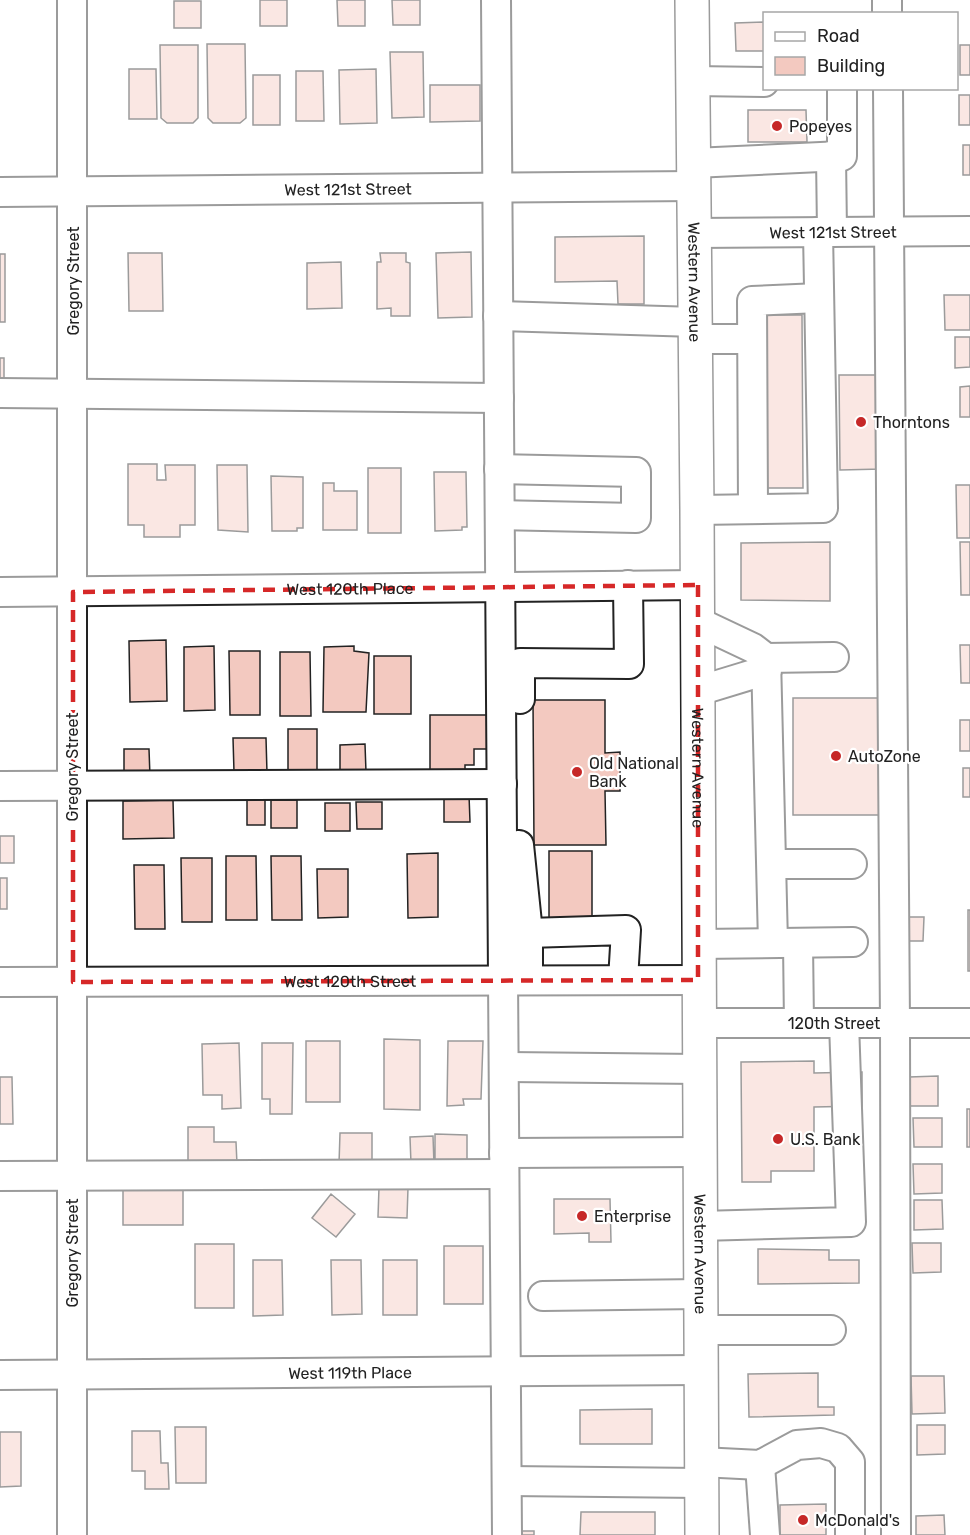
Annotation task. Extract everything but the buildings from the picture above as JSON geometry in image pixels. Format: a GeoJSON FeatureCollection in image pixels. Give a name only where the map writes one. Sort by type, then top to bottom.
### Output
{"type":"FeatureCollection","features":[{"type":"Feature","properties":{"kind":"main road","name":"Western Avenue"},"geometry":{"type":"LineString","coordinates":[[692,0],[698,510],[698,980],[702,1535]]}},
{"type":"Feature","properties":{"kind":"street","name":"Gregory Street"},"geometry":{"type":"LineString","coordinates":[[72,0],[72,1535]]}},
{"type":"Feature","properties":{"kind":"street"},"geometry":{"type":"LineString","coordinates":[[496,0],[500,515],[520,663],[519,854],[528,933],[516,980],[504,1067],[507,1535]]}},
{"type":"Feature","properties":{"kind":"street"},"geometry":{"type":"LineString","coordinates":[[693,81],[763,82]]}},
{"type":"Feature","properties":{"kind":"street"},"geometry":{"type":"LineString","coordinates":[[698,510],[823,508],[819,298],[831,156],[842,156],[842,90]]}},
{"type":"Feature","properties":{"kind":"street"},"geometry":{"type":"LineString","coordinates":[[888,90],[895,1023],[896,1535]]}},
{"type":"Feature","properties":{"kind":"street","name":"West 121st Street"},"geometry":{"type":"LineString","coordinates":[[0,192],[497,188],[695,175],[831,156]]}},
{"type":"Feature","properties":{"kind":"street","name":"West 121st Street"},"geometry":{"type":"LineString","coordinates":[[695,232],[970,231]]}},
{"type":"Feature","properties":{"kind":"street"},"geometry":{"type":"LineString","coordinates":[[753,509],[752,301],[819,298]]}},
{"type":"Feature","properties":{"kind":"street"},"geometry":{"type":"LineString","coordinates":[[498,316],[696,331],[752,339]]}},
{"type":"Feature","properties":{"kind":"street"},"geometry":{"type":"LineString","coordinates":[[0,393],[499,398]]}},
{"type":"Feature","properties":{"kind":"street"},"geometry":{"type":"LineString","coordinates":[[499,469],[636,472],[636,518],[500,515]]}},
{"type":"Feature","properties":{"kind":"street"},"geometry":{"type":"LineString","coordinates":[[520,663],[629,664],[628,585]]}},
{"type":"Feature","properties":{"kind":"street","name":"West 120th Place"},"geometry":{"type":"LineString","coordinates":[[0,592],[698,585]]}},
{"type":"Feature","properties":{"kind":"street"},"geometry":{"type":"LineString","coordinates":[[510,587],[502,784],[516,980]]}},
{"type":"Feature","properties":{"kind":"street"},"geometry":{"type":"LineString","coordinates":[[698,622],[753,648],[766,664],[772,864],[799,1023]]}},
{"type":"Feature","properties":{"kind":"street"},"geometry":{"type":"LineString","coordinates":[[698,691],[766,664],[834,657]]}},
{"type":"Feature","properties":{"kind":"street"},"geometry":{"type":"LineString","coordinates":[[0,786],[502,784]]}},
{"type":"Feature","properties":{"kind":"street"},"geometry":{"type":"LineString","coordinates":[[772,864],[852,864]]}},
{"type":"Feature","properties":{"kind":"street"},"geometry":{"type":"LineString","coordinates":[[528,933],[626,930],[623,980]]}},
{"type":"Feature","properties":{"kind":"street"},"geometry":{"type":"LineString","coordinates":[[698,944],[853,942]]}},
{"type":"Feature","properties":{"kind":"street","name":"West 120th Street"},"geometry":{"type":"LineString","coordinates":[[0,982],[698,980]]}},
{"type":"Feature","properties":{"kind":"street","name":"120th Street"},"geometry":{"type":"LineString","coordinates":[[699,1023],[970,1023]]}},
{"type":"Feature","properties":{"kind":"street"},"geometry":{"type":"LineString","coordinates":[[700,1226],[851,1222],[844,1023]]}},
{"type":"Feature","properties":{"kind":"street"},"geometry":{"type":"LineString","coordinates":[[504,1067],[699,1070]]}},
{"type":"Feature","properties":{"kind":"street"},"geometry":{"type":"LineString","coordinates":[[0,1176],[504,1164],[699,1152]]}},
{"type":"Feature","properties":{"kind":"street"},"geometry":{"type":"LineString","coordinates":[[543,1296],[700,1294]]}},
{"type":"Feature","properties":{"kind":"street"},"geometry":{"type":"LineString","coordinates":[[700,1330],[831,1330]]}},
{"type":"Feature","properties":{"kind":"street","name":"West 119th Place"},"geometry":{"type":"LineString","coordinates":[[0,1375],[700,1370]]}},
{"type":"Feature","properties":{"kind":"street"},"geometry":{"type":"LineString","coordinates":[[507,1481],[701,1472],[760,1465],[797,1445],[821,1443],[838,1448],[850,1462],[850,1535]]}},
{"type":"Feature","properties":{"kind":"street"},"geometry":{"type":"LineString","coordinates":[[760,1465],[765,1535]]}},
{"type":"Feature","properties":{"kind":"highlighted area"},"geometry":{"type":"Polygon","coordinates":[[[698,585],[698,980],[73,982],[73,592],[698,585]]]}},
{"type":"Feature","properties":{"kind":"place","name":"Popeyes"},"geometry":{"type":"Point","coordinates":[777,126]}},
{"type":"Feature","properties":{"kind":"place","name":"Thorntons"},"geometry":{"type":"Point","coordinates":[861,422]}},
{"type":"Feature","properties":{"kind":"place","name":"AutoZone"},"geometry":{"type":"Point","coordinates":[836,756]}},
{"type":"Feature","properties":{"kind":"place","name":"Old National Bank"},"geometry":{"type":"Point","coordinates":[577,772]}},
{"type":"Feature","properties":{"kind":"place","name":"U.S. Bank"},"geometry":{"type":"Point","coordinates":[778,1139]}},
{"type":"Feature","properties":{"kind":"place","name":"Enterprise"},"geometry":{"type":"Point","coordinates":[582,1216]}},
{"type":"Feature","properties":{"kind":"place","name":"McDonald's"},"geometry":{"type":"Point","coordinates":[803,1520]}}]}
